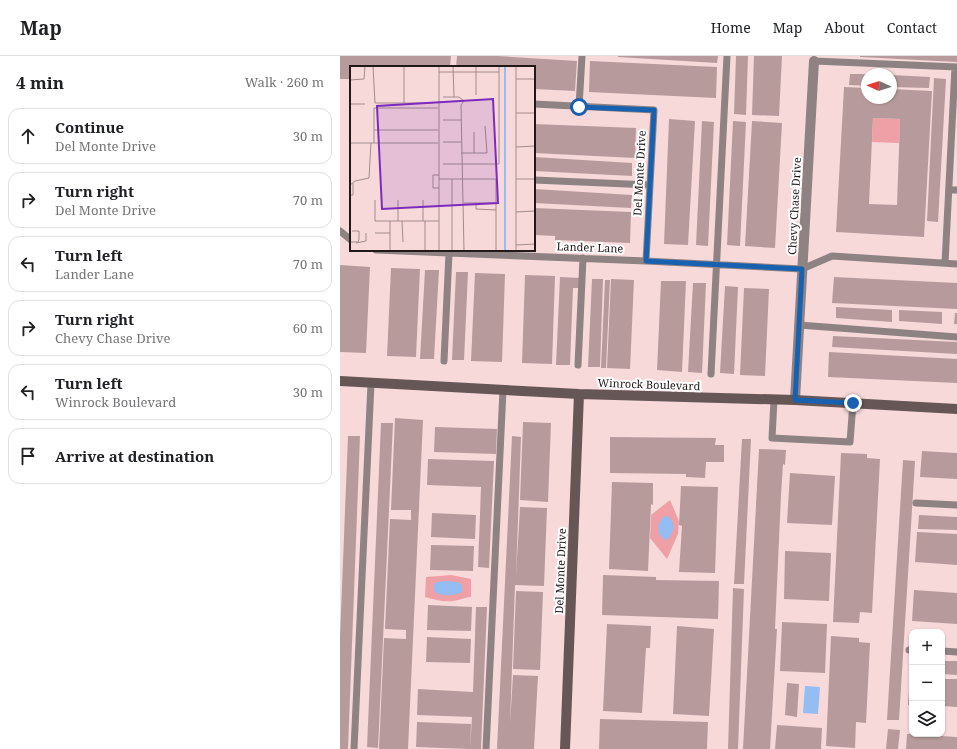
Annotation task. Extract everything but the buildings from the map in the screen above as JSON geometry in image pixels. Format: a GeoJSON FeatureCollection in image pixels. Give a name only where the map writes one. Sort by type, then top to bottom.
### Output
{"type":"FeatureCollection","features":[{"type":"Feature","properties":{"kind":"street","name":"Chevy Chase Drive"},"geometry":{"type":"LineString","coordinates":[[795,400],[814,61]]}},
{"type":"Feature","properties":{"kind":"street","name":"Winrock Boulevard"},"geometry":{"type":"LineString","coordinates":[[340,381],[371,384],[579,394],[795,400],[957,409]]}},
{"type":"Feature","properties":{"kind":"street","name":"Del Monte Drive"},"geometry":{"type":"LineString","coordinates":[[565,749],[579,394]]}},
{"type":"Feature","properties":{"kind":"lane"},"geometry":{"type":"LineString","coordinates":[[579,107],[582,56]]}},
{"type":"Feature","properties":{"kind":"lane"},"geometry":{"type":"LineString","coordinates":[[711,374],[727,56]]}},
{"type":"Feature","properties":{"kind":"lane"},"geometry":{"type":"LineString","coordinates":[[814,61],[956,67],[945,263]]}},
{"type":"Feature","properties":{"kind":"lane","name":"Del Monte Drive"},"geometry":{"type":"LineString","coordinates":[[535,104],[654,110],[646,261]]}},
{"type":"Feature","properties":{"kind":"lane"},"geometry":{"type":"LineString","coordinates":[[535,180],[650,185]]}},
{"type":"Feature","properties":{"kind":"lane"},"geometry":{"type":"LineString","coordinates":[[948,190],[957,190]]}},
{"type":"Feature","properties":{"kind":"lane"},"geometry":{"type":"LineString","coordinates":[[340,230],[350,239]]}},
{"type":"Feature","properties":{"kind":"lane","name":"Lander Lane"},"geometry":{"type":"LineString","coordinates":[[400,251],[802,269]]}},
{"type":"Feature","properties":{"kind":"lane"},"geometry":{"type":"LineString","coordinates":[[444,361],[449,253]]}},
{"type":"Feature","properties":{"kind":"lane"},"geometry":{"type":"LineString","coordinates":[[802,269],[832,256],[957,264]]}},
{"type":"Feature","properties":{"kind":"lane"},"geometry":{"type":"LineString","coordinates":[[578,365],[583,258]]}},
{"type":"Feature","properties":{"kind":"lane"},"geometry":{"type":"LineString","coordinates":[[799,325],[957,337]]}},
{"type":"Feature","properties":{"kind":"lane"},"geometry":{"type":"LineString","coordinates":[[354,749],[371,384]]}},
{"type":"Feature","properties":{"kind":"lane"},"geometry":{"type":"LineString","coordinates":[[486,749],[503,390]]}},
{"type":"Feature","properties":{"kind":"lane"},"geometry":{"type":"LineString","coordinates":[[774,400],[772,438],[850,442],[853,403]]}},
{"type":"Feature","properties":{"kind":"lane"},"geometry":{"type":"LineString","coordinates":[[916,503],[957,505]]}},
{"type":"Feature","properties":{"kind":"lane"},"geometry":{"type":"LineString","coordinates":[[945,651],[957,652]]}},
{"type":"Feature","properties":{"kind":"shaded area"},"geometry":{"type":"Polygon","coordinates":[[[873,118],[900,119],[899,143],[872,142],[873,118]]]}},
{"type":"Feature","properties":{"kind":"shaded area"},"geometry":{"type":"Polygon","coordinates":[[[670,500],[679,521],[678,534],[667,559],[650,538],[651,515],[670,500]]]}},
{"type":"Feature","properties":{"kind":"shaded area"},"geometry":{"type":"Polygon","coordinates":[[[451,575],[471,579],[471,597],[454,601],[446,601],[425,597],[426,577],[451,575]]]}},
{"type":"Feature","properties":{"kind":"water"},"geometry":{"type":"Polygon","coordinates":[[[668,516],[672,521],[674,528],[669,538],[665,540],[660,535],[658,529],[663,517],[668,516]]]}},
{"type":"Feature","properties":{"kind":"water"},"geometry":{"type":"Polygon","coordinates":[[[437,582],[458,582],[462,585],[462,592],[448,595],[440,594],[434,591],[434,584],[437,582]]]}},
{"type":"Feature","properties":{"kind":"water"},"geometry":{"type":"Polygon","coordinates":[[[805,686],[820,687],[818,714],[803,713],[805,686]]]}},
{"type":"Feature","properties":{"kind":"route"},"geometry":{"type":"LineString","coordinates":[[579,107],[654,110],[646,261],[802,269],[795,400],[853,403]]}}]}
